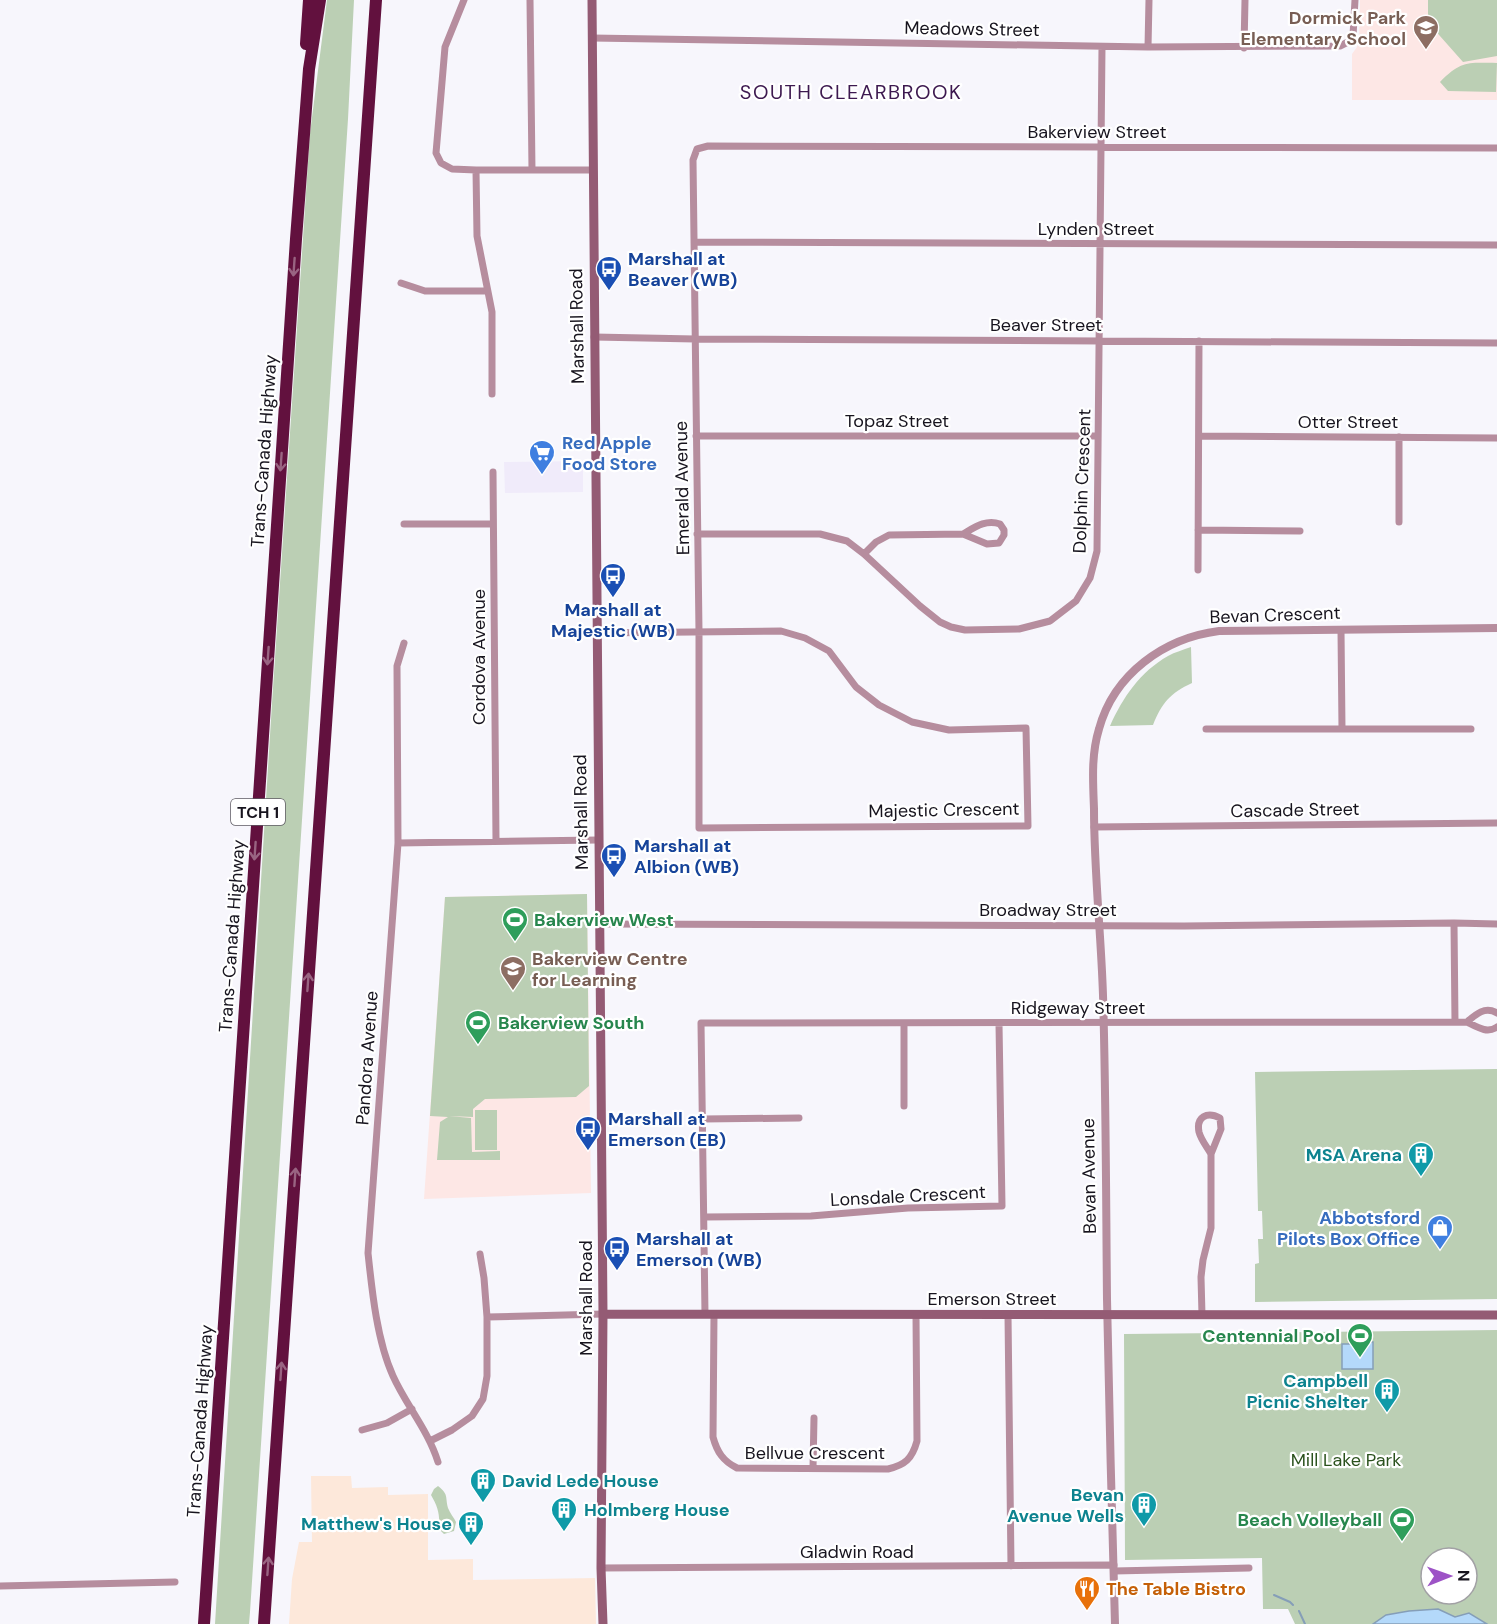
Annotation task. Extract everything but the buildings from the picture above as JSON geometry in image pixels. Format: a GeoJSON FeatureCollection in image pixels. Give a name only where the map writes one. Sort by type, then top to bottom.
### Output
{"type":"FeatureCollection","features":[{"type":"Feature","properties":{"kind":"highway"},"geometry":{"type":"LineString","coordinates":[[296,239],[303,69],[309,0]]}},
{"type":"Feature","properties":{"kind":"highway","name":"Trans-Canada Highway"},"geometry":{"type":"LineString","coordinates":[[204,1624],[296,239],[309,69],[320,0]]}},
{"type":"Feature","properties":{"kind":"highway"},"geometry":{"type":"LineString","coordinates":[[264,1624],[376,0]]}},
{"type":"Feature","properties":{"kind":"main road","name":"Marshall Road"},"geometry":{"type":"LineString","coordinates":[[592,0],[603,1314],[601,1568],[603,1624]]}},
{"type":"Feature","properties":{"kind":"main road","name":"Emerson Street"},"geometry":{"type":"LineString","coordinates":[[603,1314],[1497,1315]]}},
{"type":"Feature","properties":{"kind":"street"},"geometry":{"type":"LineString","coordinates":[[464,0],[445,47],[436,153],[441,163],[452,169],[592,170]]}},
{"type":"Feature","properties":{"kind":"street"},"geometry":{"type":"LineString","coordinates":[[530,0],[532,170]]}},
{"type":"Feature","properties":{"kind":"street"},"geometry":{"type":"LineString","coordinates":[[1148,47],[1149,0]]}},
{"type":"Feature","properties":{"kind":"street"},"geometry":{"type":"LineString","coordinates":[[1244,48],[1245,0]]}},
{"type":"Feature","properties":{"kind":"street","name":"Meadows Street"},"geometry":{"type":"LineString","coordinates":[[592,38],[1148,47],[1340,46],[1350,41],[1354,30],[1355,0]]}},
{"type":"Feature","properties":{"kind":"street","name":"Dolphin Crescent"},"geometry":{"type":"LineString","coordinates":[[697,534],[820,534],[847,542],[864,554],[940,622],[964,630],[1019,629],[1050,621],[1076,601],[1090,578],[1097,551],[1102,46]]}},
{"type":"Feature","properties":{"kind":"street","name":"Bakerview Street"},"geometry":{"type":"LineString","coordinates":[[697,149],[708,146],[1497,148]]}},
{"type":"Feature","properties":{"kind":"street","name":"Emerald Avenue"},"geometry":{"type":"LineString","coordinates":[[697,149],[693,160],[699,828]]}},
{"type":"Feature","properties":{"kind":"street"},"geometry":{"type":"LineString","coordinates":[[476,170],[477,236],[492,312],[492,394]]}},
{"type":"Feature","properties":{"kind":"street","name":"Lynden Street"},"geometry":{"type":"LineString","coordinates":[[694,242],[1497,245]]}},
{"type":"Feature","properties":{"kind":"street"},"geometry":{"type":"LineString","coordinates":[[401,283],[425,291],[487,291]]}},
{"type":"Feature","properties":{"kind":"street","name":"Beaver Street"},"geometry":{"type":"LineString","coordinates":[[594,337],[1497,343]]}},
{"type":"Feature","properties":{"kind":"street"},"geometry":{"type":"LineString","coordinates":[[1198,570],[1199,341]]}},
{"type":"Feature","properties":{"kind":"street","name":"Topaz Street"},"geometry":{"type":"LineString","coordinates":[[696,436],[1098,436]]}},
{"type":"Feature","properties":{"kind":"street","name":"Otter Street"},"geometry":{"type":"LineString","coordinates":[[1199,436],[1497,438]]}},
{"type":"Feature","properties":{"kind":"street"},"geometry":{"type":"LineString","coordinates":[[1399,437],[1399,522]]}},
{"type":"Feature","properties":{"kind":"street","name":"Cordova Avenue"},"geometry":{"type":"LineString","coordinates":[[493,472],[496,841]]}},
{"type":"Feature","properties":{"kind":"street"},"geometry":{"type":"LineString","coordinates":[[864,554],[876,542],[889,535],[963,534],[993,545],[1003,539],[1004,530],[1000,524],[993,521],[963,534]]}},
{"type":"Feature","properties":{"kind":"street"},"geometry":{"type":"LineString","coordinates":[[404,524],[493,525]]}},
{"type":"Feature","properties":{"kind":"street"},"geometry":{"type":"LineString","coordinates":[[1198,530],[1300,531]]}},
{"type":"Feature","properties":{"kind":"street","name":"Bevan Crescent"},"geometry":{"type":"LineString","coordinates":[[1099,729],[1109,704],[1123,681],[1142,663],[1166,647],[1192,636],[1219,631],[1497,628]]}},
{"type":"Feature","properties":{"kind":"street"},"geometry":{"type":"LineString","coordinates":[[1341,630],[1342,729]]}},
{"type":"Feature","properties":{"kind":"street","name":"Majestic Crescent"},"geometry":{"type":"LineString","coordinates":[[596,633],[781,631],[805,638],[829,651],[856,687],[879,705],[912,722],[948,730],[1026,728],[1028,826],[699,828]]}},
{"type":"Feature","properties":{"kind":"street","name":"Pandora Avenue"},"geometry":{"type":"LineString","coordinates":[[404,643],[397,666],[398,843],[368,1253],[372,1294],[384,1351],[393,1375],[430,1441],[438,1462]]}},
{"type":"Feature","properties":{"kind":"street","name":"Bevan Avenue"},"geometry":{"type":"LineString","coordinates":[[1099,729],[1093,758],[1094,827],[1104,1023],[1107,1315],[1116,1624]]}},
{"type":"Feature","properties":{"kind":"street"},"geometry":{"type":"LineString","coordinates":[[1206,729],[1472,729]]}},
{"type":"Feature","properties":{"kind":"street","name":"Cascade Street"},"geometry":{"type":"LineString","coordinates":[[1094,827],[1497,823]]}},
{"type":"Feature","properties":{"kind":"street"},"geometry":{"type":"LineString","coordinates":[[398,843],[598,840]]}},
{"type":"Feature","properties":{"kind":"street"},"geometry":{"type":"LineString","coordinates":[[1454,923],[1455,1022]]}},
{"type":"Feature","properties":{"kind":"street","name":"Broadway Street"},"geometry":{"type":"LineString","coordinates":[[599,924],[1196,926],[1497,924]]}},
{"type":"Feature","properties":{"kind":"street","name":"Ridgeway Street"},"geometry":{"type":"LineString","coordinates":[[1467,1022],[1484,1010],[1497,1013]]}},
{"type":"Feature","properties":{"kind":"street","name":"Ridgeway Street"},"geometry":{"type":"LineString","coordinates":[[701,1023],[1467,1022],[1488,1031],[1495,1030],[1497,1027]]}},
{"type":"Feature","properties":{"kind":"street","name":"Bellvue Crescent"},"geometry":{"type":"LineString","coordinates":[[701,1023],[704,1217],[713,1437],[722,1458],[737,1468],[888,1469],[898,1467],[907,1461],[914,1452],[917,1441],[915,1315]]}},
{"type":"Feature","properties":{"kind":"street"},"geometry":{"type":"LineString","coordinates":[[904,1023],[904,1106]]}},
{"type":"Feature","properties":{"kind":"street","name":"Lonsdale Crescent"},"geometry":{"type":"LineString","coordinates":[[704,1217],[811,1216],[908,1208],[1002,1206],[999,1024]]}},
{"type":"Feature","properties":{"kind":"street"},"geometry":{"type":"LineString","coordinates":[[1202,1315],[1201,1277],[1211,1228],[1211,1154],[1221,1129],[1220,1118],[1206,1114],[1200,1119],[1199,1134],[1211,1154]]}},
{"type":"Feature","properties":{"kind":"street"},"geometry":{"type":"LineString","coordinates":[[703,1119],[799,1118]]}},
{"type":"Feature","properties":{"kind":"street"},"geometry":{"type":"LineString","coordinates":[[430,1441],[452,1430],[472,1416],[483,1399],[487,1376],[487,1317],[480,1254]]}},
{"type":"Feature","properties":{"kind":"street","name":"Emerson Street"},"geometry":{"type":"LineString","coordinates":[[487,1317],[603,1314]]}},
{"type":"Feature","properties":{"kind":"street"},"geometry":{"type":"LineString","coordinates":[[1008,1315],[1011,1566]]}},
{"type":"Feature","properties":{"kind":"street"},"geometry":{"type":"LineString","coordinates":[[362,1430],[387,1423],[412,1409]]}},
{"type":"Feature","properties":{"kind":"street"},"geometry":{"type":"LineString","coordinates":[[813,1468],[814,1418]]}},
{"type":"Feature","properties":{"kind":"street","name":"Gladwin Road"},"geometry":{"type":"LineString","coordinates":[[601,1568],[1011,1566],[1249,1568]]}},
{"type":"Feature","properties":{"kind":"street"},"geometry":{"type":"LineString","coordinates":[[0,1586],[175,1582]]}},
{"type":"Feature","properties":{"kind":"shaded area","name":"Dormick Park Elementary School"},"geometry":{"type":"Polygon","coordinates":[[[1360,0],[1497,0],[1497,100],[1352,100],[1352,54],[1359,39],[1360,0]]]}},
{"type":"Feature","properties":{"kind":"shaded area"},"geometry":{"type":"Polygon","coordinates":[[[583,461],[583,492],[505,493],[504,462],[583,461]]]}},
{"type":"Feature","properties":{"kind":"shaded area","name":"Bakerview Centre for Learning"},"geometry":{"type":"Polygon","coordinates":[[[587,894],[591,1193],[424,1199],[445,897],[587,894]]]}},
{"type":"Feature","properties":{"kind":"shaded area"},"geometry":{"type":"Polygon","coordinates":[[[311,1476],[351,1476],[352,1488],[388,1487],[388,1495],[428,1494],[428,1560],[473,1559],[473,1580],[595,1578],[596,1624],[289,1624],[292,1579],[299,1542],[312,1542],[311,1476]]]}},
{"type":"Feature","properties":{"kind":"green space"},"geometry":{"type":"Polygon","coordinates":[[[327,0],[354,0],[250,1612],[249,1624],[215,1624],[310,133],[327,0]]]}},
{"type":"Feature","properties":{"kind":"green space"},"geometry":{"type":"Polygon","coordinates":[[[1428,0],[1497,0],[1497,56],[1463,62],[1432,27],[1437,24],[1428,24],[1428,0]]]}},
{"type":"Feature","properties":{"kind":"green space"},"geometry":{"type":"Polygon","coordinates":[[[1497,63],[1496,92],[1448,91],[1440,82],[1454,70],[1466,64],[1497,63]]]}},
{"type":"Feature","properties":{"kind":"green space"},"geometry":{"type":"Polygon","coordinates":[[[1191,647],[1192,683],[1168,700],[1153,725],[1110,726],[1133,686],[1149,670],[1168,656],[1191,647]]]}},
{"type":"Feature","properties":{"kind":"green space","name":"Bakerview Centre for Learning"},"geometry":{"type":"Polygon","coordinates":[[[587,894],[589,1086],[576,1097],[485,1099],[473,1109],[473,1117],[449,1116],[471,1118],[472,1152],[500,1151],[500,1160],[437,1160],[440,1122],[448,1117],[430,1116],[445,897],[587,894]]]}},
{"type":"Feature","properties":{"kind":"green space"},"geometry":{"type":"Polygon","coordinates":[[[1497,1069],[1497,1299],[1255,1302],[1255,1264],[1259,1263],[1258,1239],[1263,1239],[1262,1211],[1258,1211],[1255,1072],[1497,1069]]]}},
{"type":"Feature","properties":{"kind":"green space"},"geometry":{"type":"Polygon","coordinates":[[[475,1110],[497,1110],[497,1150],[475,1150],[475,1110]]]}},
{"type":"Feature","properties":{"kind":"green space","name":"Mill Lake Park"},"geometry":{"type":"Polygon","coordinates":[[[1497,1330],[1497,1624],[1295,1624],[1288,1609],[1263,1609],[1262,1558],[1125,1560],[1124,1334],[1497,1330]]]}},
{"type":"Feature","properties":{"kind":"green space"},"geometry":{"type":"Polygon","coordinates":[[[438,1486],[445,1494],[448,1508],[456,1522],[454,1531],[444,1534],[439,1529],[438,1511],[431,1495],[438,1486]]]}},
{"type":"Feature","properties":{"kind":"water"},"geometry":{"type":"Polygon","coordinates":[[[1354,1342],[1373,1342],[1373,1369],[1342,1369],[1342,1344],[1354,1344],[1354,1342]]]}},
{"type":"Feature","properties":{"kind":"water"},"geometry":{"type":"Polygon","coordinates":[[[1438,1609],[1455,1617],[1469,1613],[1487,1624],[1373,1624],[1386,1615],[1438,1609]]]}},
{"type":"Feature","properties":{"kind":"waterway"},"geometry":{"type":"LineString","coordinates":[[1274,1595],[1293,1605]]}},
{"type":"Feature","properties":{"kind":"waterway"},"geometry":{"type":"LineString","coordinates":[[1299,1611],[1305,1624]]}},
{"type":"Feature","properties":{"kind":"place","name":"Dormick Park Elementary School"},"geometry":{"type":"Point","coordinates":[1426,51]}},
{"type":"Feature","properties":{"kind":"place","name":"Marshall at Beaver (WB)"},"geometry":{"type":"Point","coordinates":[609,292]}},
{"type":"Feature","properties":{"kind":"place","name":"Red Apple Food Store"},"geometry":{"type":"Point","coordinates":[542,476]}},
{"type":"Feature","properties":{"kind":"place","name":"Marshall at Majestic (WB)"},"geometry":{"type":"Point","coordinates":[613,599]}},
{"type":"Feature","properties":{"kind":"place","name":"Marshall at Albion (WB)"},"geometry":{"type":"Point","coordinates":[614,879]}},
{"type":"Feature","properties":{"kind":"place","name":"Bakerview West"},"geometry":{"type":"Point","coordinates":[515,943]}},
{"type":"Feature","properties":{"kind":"place","name":"Bakerview Centre for Learning"},"geometry":{"type":"Point","coordinates":[513,992]}},
{"type":"Feature","properties":{"kind":"place","name":"Bakerview South"},"geometry":{"type":"Point","coordinates":[478,1046]}},
{"type":"Feature","properties":{"kind":"place","name":"Marshall at Emerson (EB)"},"geometry":{"type":"Point","coordinates":[588,1152]}},
{"type":"Feature","properties":{"kind":"place","name":"MSA Arena"},"geometry":{"type":"Point","coordinates":[1421,1178]}},
{"type":"Feature","properties":{"kind":"place","name":"Abbotsford Pilots Box Office"},"geometry":{"type":"Point","coordinates":[1440,1251]}},
{"type":"Feature","properties":{"kind":"place","name":"Marshall at Emerson (WB)"},"geometry":{"type":"Point","coordinates":[617,1272]}},
{"type":"Feature","properties":{"kind":"place","name":"Centennial Pool"},"geometry":{"type":"Point","coordinates":[1360,1359]}},
{"type":"Feature","properties":{"kind":"place","name":"Campbell Picnic Shelter"},"geometry":{"type":"Point","coordinates":[1387,1414]}},
{"type":"Feature","properties":{"kind":"place","name":"David Lede House"},"geometry":{"type":"Point","coordinates":[483,1504]}},
{"type":"Feature","properties":{"kind":"place","name":"Bevan Avenue Wells"},"geometry":{"type":"Point","coordinates":[1144,1528]}},
{"type":"Feature","properties":{"kind":"place","name":"Holmberg House"},"geometry":{"type":"Point","coordinates":[564,1533]}},
{"type":"Feature","properties":{"kind":"place","name":"Beach Volleyball"},"geometry":{"type":"Point","coordinates":[1402,1543]}},
{"type":"Feature","properties":{"kind":"place","name":"Matthew's House"},"geometry":{"type":"Point","coordinates":[471,1547]}},
{"type":"Feature","properties":{"kind":"place","name":"The Table Bistro"},"geometry":{"type":"Point","coordinates":[1087,1612]}},
{"type":"Feature","properties":{"kind":"district","name":"SOUTH CLEARBROOK"},"geometry":{"type":"Point","coordinates":[851,92]}}]}
